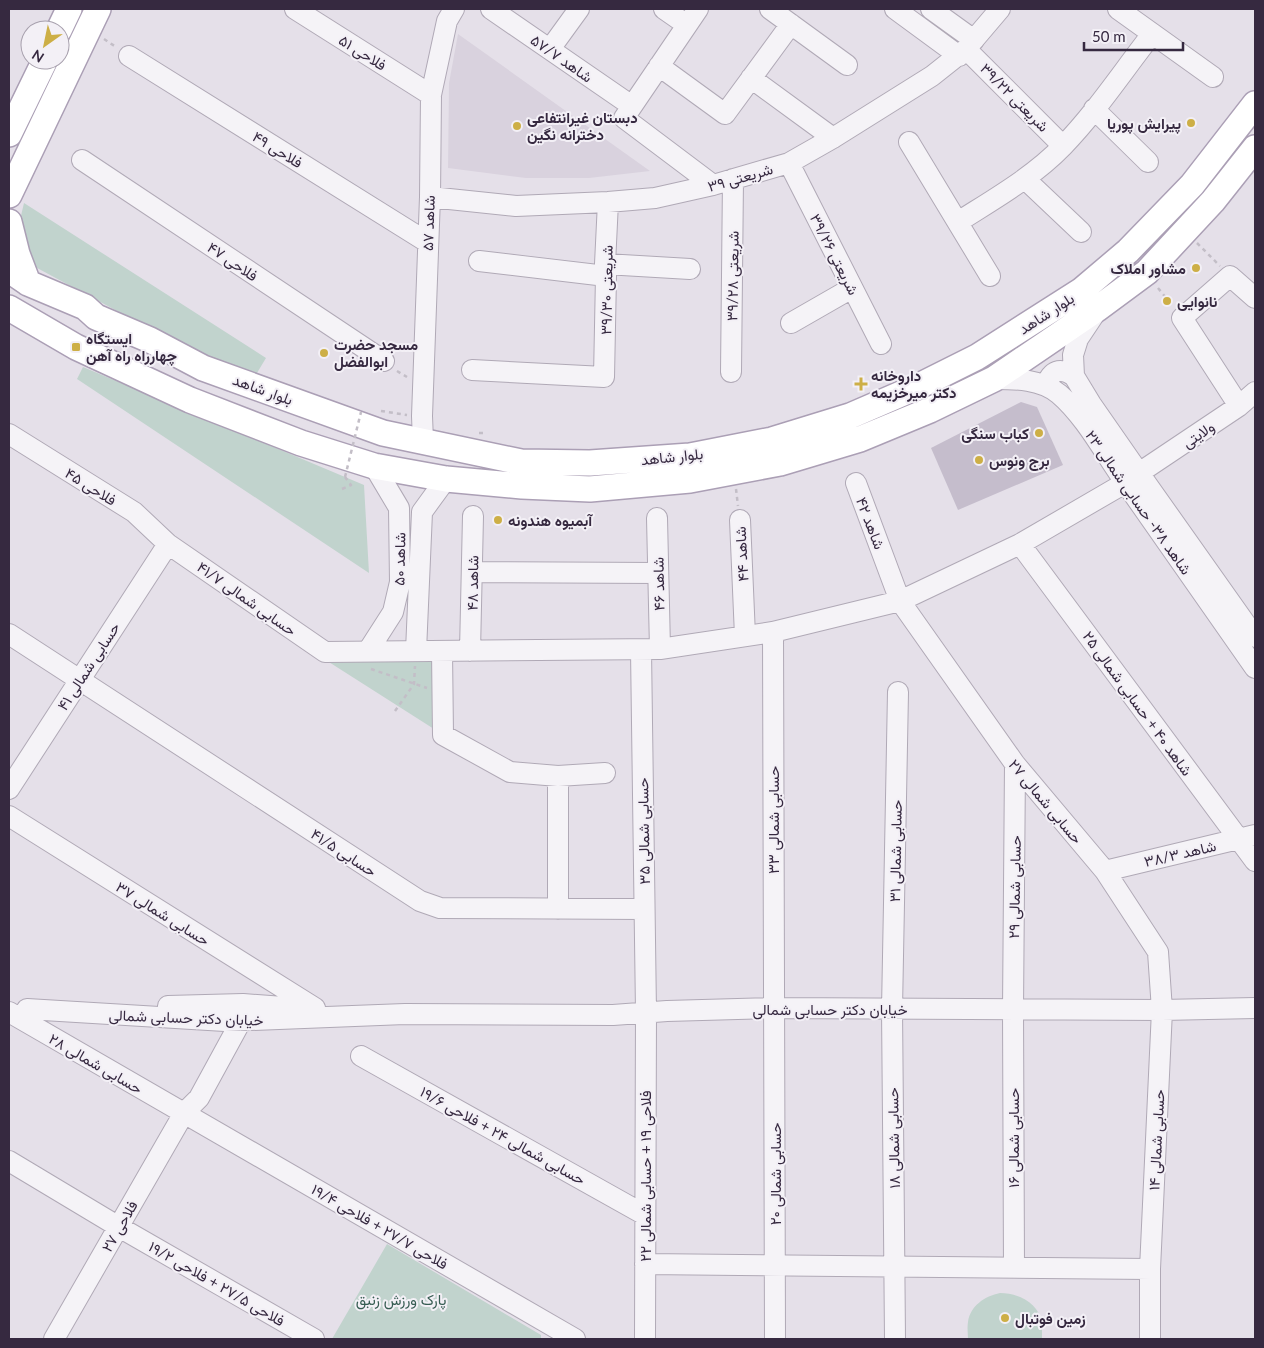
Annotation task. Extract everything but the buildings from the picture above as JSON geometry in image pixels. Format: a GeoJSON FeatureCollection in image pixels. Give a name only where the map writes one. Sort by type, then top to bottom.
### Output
{"type":"FeatureCollection","features":[{"type":"Feature","properties":{"kind":"main road"},"geometry":{"type":"LineString","coordinates":[[9,195],[93,18]]}},
{"type":"Feature","properties":{"kind":"main road"},"geometry":{"type":"LineString","coordinates":[[9,134],[40,70]]}},
{"type":"Feature","properties":{"kind":"main road","name":"بلوار شاهد"},"geometry":{"type":"LineString","coordinates":[[18,276],[85,307],[96,317],[150,340],[203,368],[382,433],[521,462],[590,464],[690,456],[772,440],[850,416],[917,387],[977,357],[1082,290],[1128,251],[1192,185],[1255,104]]}},
{"type":"Feature","properties":{"kind":"main road","name":"بلوار شاهد"},"geometry":{"type":"LineString","coordinates":[[9,308],[76,347],[190,400],[301,443],[374,466],[446,479],[522,486],[590,489],[690,480],[780,463],[860,439],[930,410],[994,379],[1097,310],[1146,272],[1213,201],[1255,148]]}},
{"type":"Feature","properties":{"kind":"main road"},"geometry":{"type":"LineString","coordinates":[[9,222],[18,276]]}},
{"type":"Feature","properties":{"kind":"street","name":"فلاحی ۵۱"},"geometry":{"type":"LineString","coordinates":[[295,9],[431,95]]}},
{"type":"Feature","properties":{"kind":"street","name":"شاهد ۵۷"},"geometry":{"type":"LineString","coordinates":[[423,441],[422,416],[430,198],[431,95],[447,21],[454,9]]}},
{"type":"Feature","properties":{"kind":"street","name":"شاهد ۵۷/۷"},"geometry":{"type":"LineString","coordinates":[[491,9],[632,106]]}},
{"type":"Feature","properties":{"kind":"street"},"geometry":{"type":"LineString","coordinates":[[550,49],[580,9]]}},
{"type":"Feature","properties":{"kind":"street"},"geometry":{"type":"LineString","coordinates":[[664,9],[686,26]]}},
{"type":"Feature","properties":{"kind":"street"},"geometry":{"type":"LineString","coordinates":[[698,9],[624,118],[713,185]]}},
{"type":"Feature","properties":{"kind":"street"},"geometry":{"type":"LineString","coordinates":[[770,9],[847,65]]}},
{"type":"Feature","properties":{"kind":"street"},"geometry":{"type":"LineString","coordinates":[[895,9],[967,48]]}},
{"type":"Feature","properties":{"kind":"street"},"geometry":{"type":"LineString","coordinates":[[931,9],[967,48]]}},
{"type":"Feature","properties":{"kind":"street","name":"شریعتی ۳۹"},"geometry":{"type":"LineString","coordinates":[[430,198],[516,206],[655,198],[713,185],[789,163],[833,138],[932,76],[967,48],[1000,9]]}},
{"type":"Feature","properties":{"kind":"street"},"geometry":{"type":"LineString","coordinates":[[1118,9],[1213,77]]}},
{"type":"Feature","properties":{"kind":"street"},"geometry":{"type":"LineString","coordinates":[[659,66],[725,114],[791,24]]}},
{"type":"Feature","properties":{"kind":"street"},"geometry":{"type":"LineString","coordinates":[[958,222],[1025,179],[1063,146],[1152,34]]}},
{"type":"Feature","properties":{"kind":"street","name":"شریعتی ۳۹/۲۲"},"geometry":{"type":"LineString","coordinates":[[967,48],[1063,146]]}},
{"type":"Feature","properties":{"kind":"street","name":"فلاحی ۴۹"},"geometry":{"type":"LineString","coordinates":[[129,56],[427,242]]}},
{"type":"Feature","properties":{"kind":"street"},"geometry":{"type":"LineString","coordinates":[[751,78],[833,138]]}},
{"type":"Feature","properties":{"kind":"street"},"geometry":{"type":"LineString","coordinates":[[1094,109],[1148,162]]}},
{"type":"Feature","properties":{"kind":"street"},"geometry":{"type":"LineString","coordinates":[[909,142],[990,276]]}},
{"type":"Feature","properties":{"kind":"street","name":"فلاحی ۴۷"},"geometry":{"type":"LineString","coordinates":[[82,160],[384,361]]}},
{"type":"Feature","properties":{"kind":"street","name":"شریعتی ۳۹/۲۶"},"geometry":{"type":"LineString","coordinates":[[789,163],[881,344]]}},
{"type":"Feature","properties":{"kind":"street","name":"شریعتی ۳۹/۲۸"},"geometry":{"type":"LineString","coordinates":[[731,372],[733,179]]}},
{"type":"Feature","properties":{"kind":"street"},"geometry":{"type":"LineString","coordinates":[[1025,179],[1081,232]]}},
{"type":"Feature","properties":{"kind":"street","name":"شریعتی ۳۹/۳۰"},"geometry":{"type":"LineString","coordinates":[[472,370],[604,377],[608,202]]}},
{"type":"Feature","properties":{"kind":"street"},"geometry":{"type":"LineString","coordinates":[[479,261],[606,270],[690,269]]}},
{"type":"Feature","properties":{"kind":"street"},"geometry":{"type":"LineString","coordinates":[[1239,406],[1182,318],[1230,276],[1255,298]]}},
{"type":"Feature","properties":{"kind":"street"},"geometry":{"type":"LineString","coordinates":[[791,323],[852,288]]}},
{"type":"Feature","properties":{"kind":"street"},"geometry":{"type":"LineString","coordinates":[[1074,376],[1073,356],[1078,339],[1097,310]]}},
{"type":"Feature","properties":{"kind":"street"},"geometry":{"type":"LineString","coordinates":[[1046,386],[1049,377],[1057,371],[1066,371],[1074,376]]}},
{"type":"Feature","properties":{"kind":"street","name":"شاهد ۳۸- حسابی شمالی ۲۳"},"geometry":{"type":"LineString","coordinates":[[1074,376],[1132,478],[1255,668]]}},
{"type":"Feature","properties":{"kind":"street","name":"شاهد ۳۸- حسابی شمالی ۲۳"},"geometry":{"type":"LineString","coordinates":[[994,379],[1023,379],[1046,386],[1058,393],[1132,478],[1255,637]]}},
{"type":"Feature","properties":{"kind":"street","name":"ولایتی"},"geometry":{"type":"LineString","coordinates":[[325,652],[370,660],[416,651],[650,649],[773,632],[900,602],[1020,544],[1132,478],[1239,406],[1255,392]]}},
{"type":"Feature","properties":{"kind":"street","name":"فلاحی ۴۵"},"geometry":{"type":"LineString","coordinates":[[9,434],[134,512],[168,544]]}},
{"type":"Feature","properties":{"kind":"street","name":"شاهد ۵۰"},"geometry":{"type":"LineString","coordinates":[[370,660],[393,612],[400,582],[399,508],[374,466]]}},
{"type":"Feature","properties":{"kind":"street"},"geometry":{"type":"LineString","coordinates":[[399,508],[409,506],[422,512],[446,479]]}},
{"type":"Feature","properties":{"kind":"street","name":"شاهد ۴۲"},"geometry":{"type":"LineString","coordinates":[[856,483],[900,602]]}},
{"type":"Feature","properties":{"kind":"street","name":"شاهد ۵۰"},"geometry":{"type":"LineString","coordinates":[[416,651],[422,512]]}},
{"type":"Feature","properties":{"kind":"street","name":"شاهد ۴۸"},"geometry":{"type":"LineString","coordinates":[[470,651],[473,516]]}},
{"type":"Feature","properties":{"kind":"street","name":"شاهد ۴۶"},"geometry":{"type":"LineString","coordinates":[[650,649],[658,573],[657,518]]}},
{"type":"Feature","properties":{"kind":"street","name":"شاهد ۴۴"},"geometry":{"type":"LineString","coordinates":[[740,520],[745,636]]}},
{"type":"Feature","properties":{"kind":"street","name":"حسابی شمالی ۴۱/۷"},"geometry":{"type":"LineString","coordinates":[[168,544],[325,652]]}},
{"type":"Feature","properties":{"kind":"street","name":"حسابی شمالی ۴۱"},"geometry":{"type":"LineString","coordinates":[[9,789],[168,544]]}},
{"type":"Feature","properties":{"kind":"street","name":"شاهد ۴۰ + حسابی شمالی ۲۵"},"geometry":{"type":"LineString","coordinates":[[1020,544],[1247,838],[1255,862]]}},
{"type":"Feature","properties":{"kind":"street"},"geometry":{"type":"LineString","coordinates":[[472,572],[658,573]]}},
{"type":"Feature","properties":{"kind":"street","name":"حسابی شمالی ۲۷"},"geometry":{"type":"LineString","coordinates":[[900,602],[1015,764],[1105,871],[1158,952],[1162,1010]]}},
{"type":"Feature","properties":{"kind":"street","name":"حسابی شمالی ۳۳"},"geometry":{"type":"LineString","coordinates":[[773,632],[774,1008]]}},
{"type":"Feature","properties":{"kind":"street","name":"حسابی ۴۱/۵"},"geometry":{"type":"LineString","coordinates":[[9,634],[420,901],[440,908],[644,909]]}},
{"type":"Feature","properties":{"kind":"street","name":"حسابی شمالی ۳۵"},"geometry":{"type":"LineString","coordinates":[[646,1012],[644,909],[650,649]]}},
{"type":"Feature","properties":{"kind":"street"},"geometry":{"type":"LineString","coordinates":[[442,651],[443,735],[510,772],[558,776],[604,774]]}},
{"type":"Feature","properties":{"kind":"street","name":"حسابی شمالی ۳۱"},"geometry":{"type":"LineString","coordinates":[[892,1009],[898,692]]}},
{"type":"Feature","properties":{"kind":"street","name":"حسابی شمالی ۲۹"},"geometry":{"type":"LineString","coordinates":[[1012,1009],[1015,764]]}},
{"type":"Feature","properties":{"kind":"street"},"geometry":{"type":"LineString","coordinates":[[558,776],[558,909]]}},
{"type":"Feature","properties":{"kind":"street","name":"حسابی شمالی ۳۷"},"geometry":{"type":"LineString","coordinates":[[9,816],[317,1009]]}},
{"type":"Feature","properties":{"kind":"street","name":"شاهد ۳۸/۳"},"geometry":{"type":"LineString","coordinates":[[1105,871],[1247,838]]}},
{"type":"Feature","properties":{"kind":"street","name":"حسابی شمالی ۲۸"},"geometry":{"type":"LineString","coordinates":[[9,997],[15,1010],[184,1113]]}},
{"type":"Feature","properties":{"kind":"street","name":"خیابان دکتر حسابی شمالی"},"geometry":{"type":"LineString","coordinates":[[15,1010],[613,1015],[646,1012],[774,1008],[1162,1010],[1255,1008]]}},
{"type":"Feature","properties":{"kind":"street","name":"حسابی شمالی ۲۰"},"geometry":{"type":"LineString","coordinates":[[774,1008],[775,1339]]}},
{"type":"Feature","properties":{"kind":"street","name":"خیابان دکتر حسابی شمالی"},"geometry":{"type":"LineString","coordinates":[[235,1013],[317,1009],[405,1014]]}},
{"type":"Feature","properties":{"kind":"street","name":"حسابی شمالی ۱۸"},"geometry":{"type":"LineString","coordinates":[[892,1009],[895,1339]]}},
{"type":"Feature","properties":{"kind":"street","name":"حسابی شمالی ۱۶"},"geometry":{"type":"LineString","coordinates":[[1012,1009],[1014,1267]]}},
{"type":"Feature","properties":{"kind":"street","name":"حسابی شمالی ۱۴"},"geometry":{"type":"LineString","coordinates":[[1150,1339],[1150,1268],[1162,1010]]}},
{"type":"Feature","properties":{"kind":"street","name":"فلاحی ۱۹ + حسابی شمالی ۲۲"},"geometry":{"type":"LineString","coordinates":[[645,1339],[646,1012]]}},
{"type":"Feature","properties":{"kind":"street","name":"فلاحی ۲۷"},"geometry":{"type":"LineString","coordinates":[[54,1339],[184,1113],[199,1098],[235,1013]]}},
{"type":"Feature","properties":{"kind":"street","name":"حسابی شمالی ۲۴ + فلاحی ۱۹/۶"},"geometry":{"type":"LineString","coordinates":[[361,1056],[645,1215]]}},
{"type":"Feature","properties":{"kind":"street","name":"فلاحی ۲۷/۷ + فلاحی ۱۹/۴"},"geometry":{"type":"LineString","coordinates":[[184,1113],[575,1339]]}},
{"type":"Feature","properties":{"kind":"street","name":"فلاحی ۲۷/۵ + فلاحی ۱۹/۲"},"geometry":{"type":"LineString","coordinates":[[9,1161],[119,1227],[314,1339]]}},
{"type":"Feature","properties":{"kind":"street"},"geometry":{"type":"LineString","coordinates":[[645,1264],[1150,1268]]}},
{"type":"Feature","properties":{"kind":"path"},"geometry":{"type":"LineString","coordinates":[[93,18],[129,56]]}},
{"type":"Feature","properties":{"kind":"path"},"geometry":{"type":"LineString","coordinates":[[1186,230],[1230,276]]}},
{"type":"Feature","properties":{"kind":"path"},"geometry":{"type":"LineString","coordinates":[[1146,272],[1182,318]]}},
{"type":"Feature","properties":{"kind":"path"},"geometry":{"type":"LineString","coordinates":[[384,361],[423,388]]}},
{"type":"Feature","properties":{"kind":"path"},"geometry":{"type":"LineString","coordinates":[[375,410],[422,416]]}},
{"type":"Feature","properties":{"kind":"path"},"geometry":{"type":"LineString","coordinates":[[342,489],[351,485],[345,477],[361,412]]}},
{"type":"Feature","properties":{"kind":"path"},"geometry":{"type":"LineString","coordinates":[[478,433],[486,433]]}},
{"type":"Feature","properties":{"kind":"path","name":"شاهد ۴۴"},"geometry":{"type":"LineString","coordinates":[[734,472],[740,520]]}},
{"type":"Feature","properties":{"kind":"path"},"geometry":{"type":"LineString","coordinates":[[395,711],[414,684],[416,651]]}},
{"type":"Feature","properties":{"kind":"path"},"geometry":{"type":"LineString","coordinates":[[370,660],[414,684],[443,694]]}},
{"type":"Feature","properties":{"kind":"shaded area","name":"دبستان غیرانتفاعی دخترانه نگین"},"geometry":{"type":"Polygon","coordinates":[[[458,34],[650,171],[589,178],[526,178],[448,168],[449,83],[458,34]]]}},
{"type":"Feature","properties":{"kind":"green space"},"geometry":{"type":"Polygon","coordinates":[[[24,203],[266,358],[251,383],[26,262],[15,241],[24,203]]]}},
{"type":"Feature","properties":{"kind":"green space"},"geometry":{"type":"Polygon","coordinates":[[[83,367],[364,485],[369,573],[77,379],[83,367]]]}},
{"type":"Feature","properties":{"kind":"green space"},"geometry":{"type":"Polygon","coordinates":[[[321,657],[435,661],[434,729],[321,657]]]}},
{"type":"Feature","properties":{"kind":"green space","name":"پارک ورزش زنبق"},"geometry":{"type":"Polygon","coordinates":[[[387,1244],[541,1335],[541,1339],[332,1339],[387,1244]]]}},
{"type":"Feature","properties":{"kind":"green space","name":"زمین فوتبال"},"geometry":{"type":"Polygon","coordinates":[[[1000,1293],[1007,1293],[1027,1300],[1037,1310],[1042,1323],[1042,1339],[968,1339],[968,1322],[972,1311],[984,1299],[1000,1293]]]}},
{"type":"Feature","properties":{"kind":"place","name":"پیرایش پوریا"},"geometry":{"type":"Point","coordinates":[1191,123]}},
{"type":"Feature","properties":{"kind":"place","name":"دبستان غیرانتفاعی دخترانه نگین"},"geometry":{"type":"Point","coordinates":[517,126]}},
{"type":"Feature","properties":{"kind":"place","name":"مشاور املاک"},"geometry":{"type":"Point","coordinates":[1196,268]}},
{"type":"Feature","properties":{"kind":"place","name":"نانوایی"},"geometry":{"type":"Point","coordinates":[1167,301]}},
{"type":"Feature","properties":{"kind":"place","name":"ایستگاه چهارراه راه آهن"},"geometry":{"type":"Point","coordinates":[76,347]}},
{"type":"Feature","properties":{"kind":"place","name":"مسجد حضرت ابوالفضل"},"geometry":{"type":"Point","coordinates":[324,353]}},
{"type":"Feature","properties":{"kind":"place","name":"داروخانه دکتر میرخزیمه"},"geometry":{"type":"Point","coordinates":[861,384]}},
{"type":"Feature","properties":{"kind":"place","name":"کباب سنگی"},"geometry":{"type":"Point","coordinates":[1039,433]}},
{"type":"Feature","properties":{"kind":"place","name":"برج ونوس"},"geometry":{"type":"Point","coordinates":[979,460]}},
{"type":"Feature","properties":{"kind":"place","name":"آبمیوه هندونه"},"geometry":{"type":"Point","coordinates":[498,520]}},
{"type":"Feature","properties":{"kind":"place","name":"زمین فوتبال"},"geometry":{"type":"Point","coordinates":[1005,1318]}}]}
